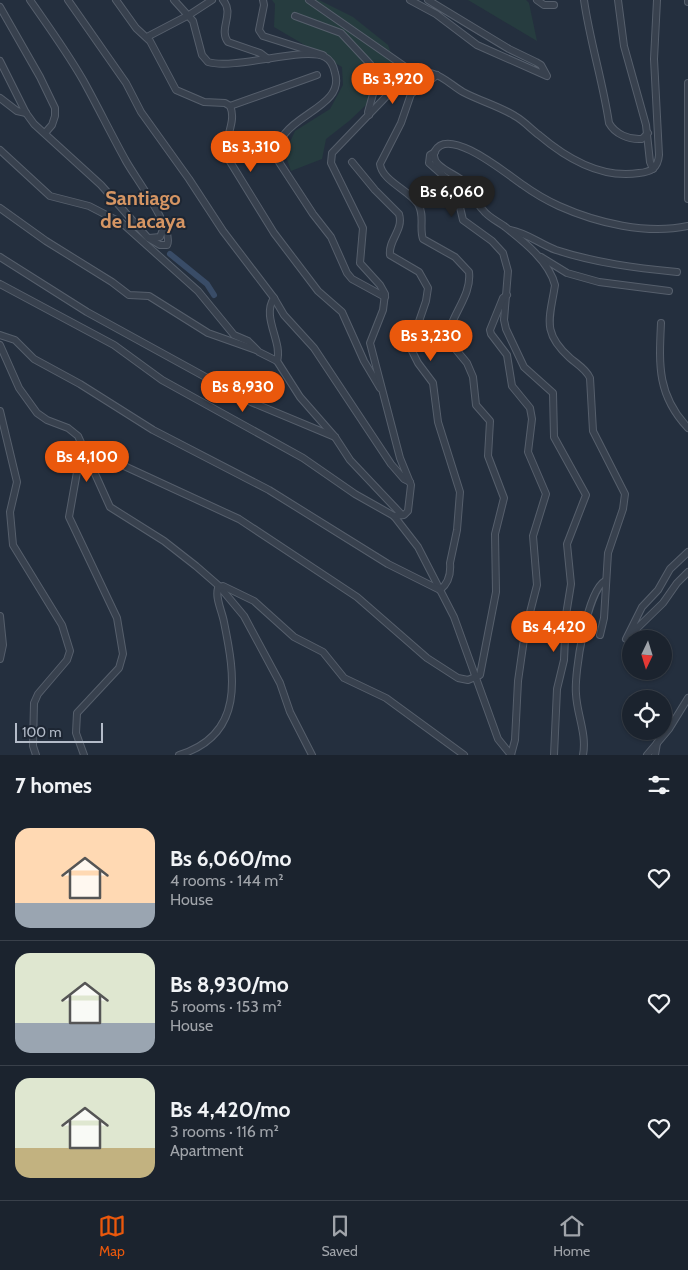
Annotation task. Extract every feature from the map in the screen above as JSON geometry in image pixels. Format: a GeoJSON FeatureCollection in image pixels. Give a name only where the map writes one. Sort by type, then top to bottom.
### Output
{"type":"FeatureCollection","features":[{"type":"Feature","properties":{"kind":"street"},"geometry":{"type":"LineString","coordinates":[[0,150],[50,196],[89,206],[134,229],[160,245],[167,245],[169,240],[164,227],[126,162],[82,79],[30,0]]}},
{"type":"Feature","properties":{"kind":"street"},"geometry":{"type":"LineString","coordinates":[[68,0],[126,83],[141,112],[190,179],[222,231],[274,298],[284,315],[319,354],[391,464],[404,479],[410,482]]}},
{"type":"Feature","properties":{"kind":"street"},"geometry":{"type":"LineString","coordinates":[[116,0],[136,28],[147,37],[176,90],[199,101],[226,103],[230,106],[232,119],[225,148],[229,160],[274,233],[318,291],[342,312],[368,368],[381,388]]}},
{"type":"Feature","properties":{"kind":"street"},"geometry":{"type":"LineString","coordinates":[[174,0],[189,16],[195,26],[202,55],[208,62],[224,64],[305,55],[324,56]]}},
{"type":"Feature","properties":{"kind":"street"},"geometry":{"type":"LineString","coordinates":[[147,37],[189,16],[212,0]]}},
{"type":"Feature","properties":{"kind":"street"},"geometry":{"type":"LineString","coordinates":[[223,0],[229,13],[225,31],[228,42],[260,53],[268,59]]}},
{"type":"Feature","properties":{"kind":"street"},"geometry":{"type":"LineString","coordinates":[[263,0],[264,5],[259,30],[264,36],[324,56],[332,66],[337,87],[330,97],[289,129],[280,143],[279,162],[331,237],[347,273],[352,278],[386,297]]}},
{"type":"Feature","properties":{"kind":"street"},"geometry":{"type":"LineString","coordinates":[[309,0],[414,73]]}},
{"type":"Feature","properties":{"kind":"street"},"geometry":{"type":"LineString","coordinates":[[410,0],[436,14],[477,45],[548,76],[541,65],[509,49],[428,0]]}},
{"type":"Feature","properties":{"kind":"street"},"geometry":{"type":"LineString","coordinates":[[536,0],[544,5],[554,5]]}},
{"type":"Feature","properties":{"kind":"street"},"geometry":{"type":"LineString","coordinates":[[584,0],[610,124],[613,130],[627,137],[642,139],[648,133]]}},
{"type":"Feature","properties":{"kind":"street"},"geometry":{"type":"LineString","coordinates":[[618,0],[624,46],[648,133],[650,162],[653,169]]}},
{"type":"Feature","properties":{"kind":"street"},"geometry":{"type":"LineString","coordinates":[[394,516],[406,514],[409,508],[410,482],[400,458],[370,343],[386,297],[380,285],[360,263],[363,228],[331,163],[331,157],[335,148],[402,80],[414,73],[422,72],[437,75],[463,92],[518,118],[553,147],[601,171],[638,174],[653,169],[657,165],[659,155],[654,52],[658,0]]}},
{"type":"Feature","properties":{"kind":"street"},"geometry":{"type":"LineString","coordinates":[[0,7],[55,108],[56,116],[52,125],[45,133]]}},
{"type":"Feature","properties":{"kind":"street"},"geometry":{"type":"LineString","coordinates":[[295,16],[341,34],[370,64],[374,70],[375,87],[368,111],[369,115]]}},
{"type":"Feature","properties":{"kind":"street"},"geometry":{"type":"LineString","coordinates":[[0,61],[26,113],[101,185],[134,229],[198,291],[234,335],[248,341],[256,350]]}},
{"type":"Feature","properties":{"kind":"street"},"geometry":{"type":"LineString","coordinates":[[230,106],[317,75]]}},
{"type":"Feature","properties":{"kind":"street"},"geometry":{"type":"LineString","coordinates":[[437,75],[411,94],[401,122],[380,164],[383,172],[417,203],[422,215],[424,239],[455,257],[469,272],[468,286],[450,327],[448,340],[467,363],[473,378],[476,405],[490,421],[488,456],[504,498],[495,534],[496,592],[478,677]]}},
{"type":"Feature","properties":{"kind":"street"},"geometry":{"type":"LineString","coordinates":[[688,83],[688,199]]}},
{"type":"Feature","properties":{"kind":"street"},"geometry":{"type":"LineString","coordinates":[[0,98],[17,111],[26,113]]}},
{"type":"Feature","properties":{"kind":"street"},"geometry":{"type":"LineString","coordinates":[[554,755],[557,689],[564,660],[566,616],[571,584],[567,544],[586,495],[554,437],[553,392],[524,367],[506,329],[504,320],[508,294],[508,266],[503,254],[492,241],[463,220],[455,186],[429,163],[430,155],[441,145],[452,144],[473,151],[532,191],[560,206],[598,220],[647,228],[674,229],[688,226]]}},
{"type":"Feature","properties":{"kind":"street"},"geometry":{"type":"LineString","coordinates":[[434,152],[434,158],[438,164],[463,181],[483,211],[509,230],[535,254],[555,282],[548,320],[551,331],[562,350],[588,374],[591,387],[593,431],[624,494],[623,509],[610,545],[605,581],[605,611],[600,635]]}},
{"type":"Feature","properties":{"kind":"street"},"geometry":{"type":"LineString","coordinates":[[352,162],[374,190],[399,214],[400,227],[391,247],[390,255],[419,272],[428,288],[426,301],[414,336],[412,351],[433,383],[438,422],[461,499],[450,563],[451,572],[446,585],[440,590]]}},
{"type":"Feature","properties":{"kind":"street"},"geometry":{"type":"LineString","coordinates":[[0,208],[46,241],[112,282],[129,295],[149,296],[208,333],[256,350],[277,361],[300,397],[370,483],[402,515]]}},
{"type":"Feature","properties":{"kind":"street"},"geometry":{"type":"LineString","coordinates":[[148,238],[159,238],[164,227]]}},
{"type":"Feature","properties":{"kind":"street"},"geometry":{"type":"LineString","coordinates":[[509,230],[519,232],[554,249],[592,261],[628,268],[677,272]]}},
{"type":"Feature","properties":{"kind":"street"},"geometry":{"type":"LineString","coordinates":[[535,254],[567,273],[599,282],[669,291]]}},
{"type":"Feature","properties":{"kind":"street"},"geometry":{"type":"LineString","coordinates":[[0,257],[87,312],[251,402],[334,437]]}},
{"type":"Feature","properties":{"kind":"street"},"geometry":{"type":"LineString","coordinates":[[0,284],[114,345],[162,380],[303,458],[354,494],[394,516],[418,547],[454,617],[478,677],[498,738],[511,755]]}},
{"type":"Feature","properties":{"kind":"street"},"geometry":{"type":"LineString","coordinates":[[508,294],[503,298],[490,330],[507,355],[512,386],[530,408],[532,419],[528,452],[546,494],[533,536],[537,585],[525,632],[518,681],[515,740],[511,755]]}},
{"type":"Feature","properties":{"kind":"street"},"geometry":{"type":"LineString","coordinates":[[274,298],[271,312],[278,355],[277,361]]}},
{"type":"Feature","properties":{"kind":"street"},"geometry":{"type":"LineString","coordinates":[[661,323],[660,373],[669,404],[688,428]]}},
{"type":"Feature","properties":{"kind":"street"},"geometry":{"type":"LineString","coordinates":[[0,335],[15,340],[34,359],[153,430],[269,490],[388,564],[440,590]]}},
{"type":"Feature","properties":{"kind":"street"},"geometry":{"type":"LineString","coordinates":[[0,345],[19,388],[28,401],[47,420],[73,432],[83,447],[110,507],[164,541],[219,586],[252,628],[280,683],[290,712],[312,755]]}},
{"type":"Feature","properties":{"kind":"street"},"geometry":{"type":"LineString","coordinates":[[0,411],[17,482],[10,512],[13,545],[62,625],[70,651],[67,660],[38,694],[34,703],[33,746],[36,755]]}},
{"type":"Feature","properties":{"kind":"street"},"geometry":{"type":"LineString","coordinates":[[83,447],[239,519],[357,597],[427,658],[458,678],[468,680],[478,677]]}},
{"type":"Feature","properties":{"kind":"street"},"geometry":{"type":"LineString","coordinates":[[83,447],[69,517],[117,618],[123,654],[119,668],[77,713],[76,733],[84,755]]}},
{"type":"Feature","properties":{"kind":"street"},"geometry":{"type":"LineString","coordinates":[[688,552],[670,569],[658,590],[642,607],[626,639],[663,603],[680,579],[688,572]]}},
{"type":"Feature","properties":{"kind":"street"},"geometry":{"type":"LineString","coordinates":[[583,755],[585,744],[576,700],[576,685],[589,611],[598,587],[605,581]]}},
{"type":"Feature","properties":{"kind":"street"},"geometry":{"type":"LineString","coordinates":[[179,755],[209,739],[220,727],[230,711],[232,690],[227,637],[217,595],[219,586]]}},
{"type":"Feature","properties":{"kind":"street"},"geometry":{"type":"LineString","coordinates":[[219,586],[226,587],[254,601],[291,634],[326,655],[344,678],[386,698],[464,755]]}},
{"type":"Feature","properties":{"kind":"street"},"geometry":{"type":"LineString","coordinates":[[0,616],[3,645],[0,659]]}},
{"type":"Feature","properties":{"kind":"street"},"geometry":{"type":"LineString","coordinates":[[647,755],[688,698]]}},
{"type":"Feature","properties":{"kind":"street"},"geometry":{"type":"LineString","coordinates":[[655,755],[657,743]]}},
{"type":"Feature","properties":{"kind":"green space"},"geometry":{"type":"Polygon","coordinates":[[[272,0],[319,0],[353,17],[388,45],[399,74],[349,121],[326,139],[322,159],[291,171],[285,153],[295,131],[330,109],[343,85],[342,67],[274,27],[275,4],[272,0]]]}},
{"type":"Feature","properties":{"kind":"green space"},"geometry":{"type":"Polygon","coordinates":[[[468,0],[526,0],[529,3],[537,41],[468,0]]]}},
{"type":"Feature","properties":{"kind":"waterway"},"geometry":{"type":"LineString","coordinates":[[170,254],[207,284],[214,295]]}},
{"type":"Feature","properties":{"kind":"district","name":"Santiago de Lacaya"},"geometry":{"type":"Point","coordinates":[143,210]}}]}
